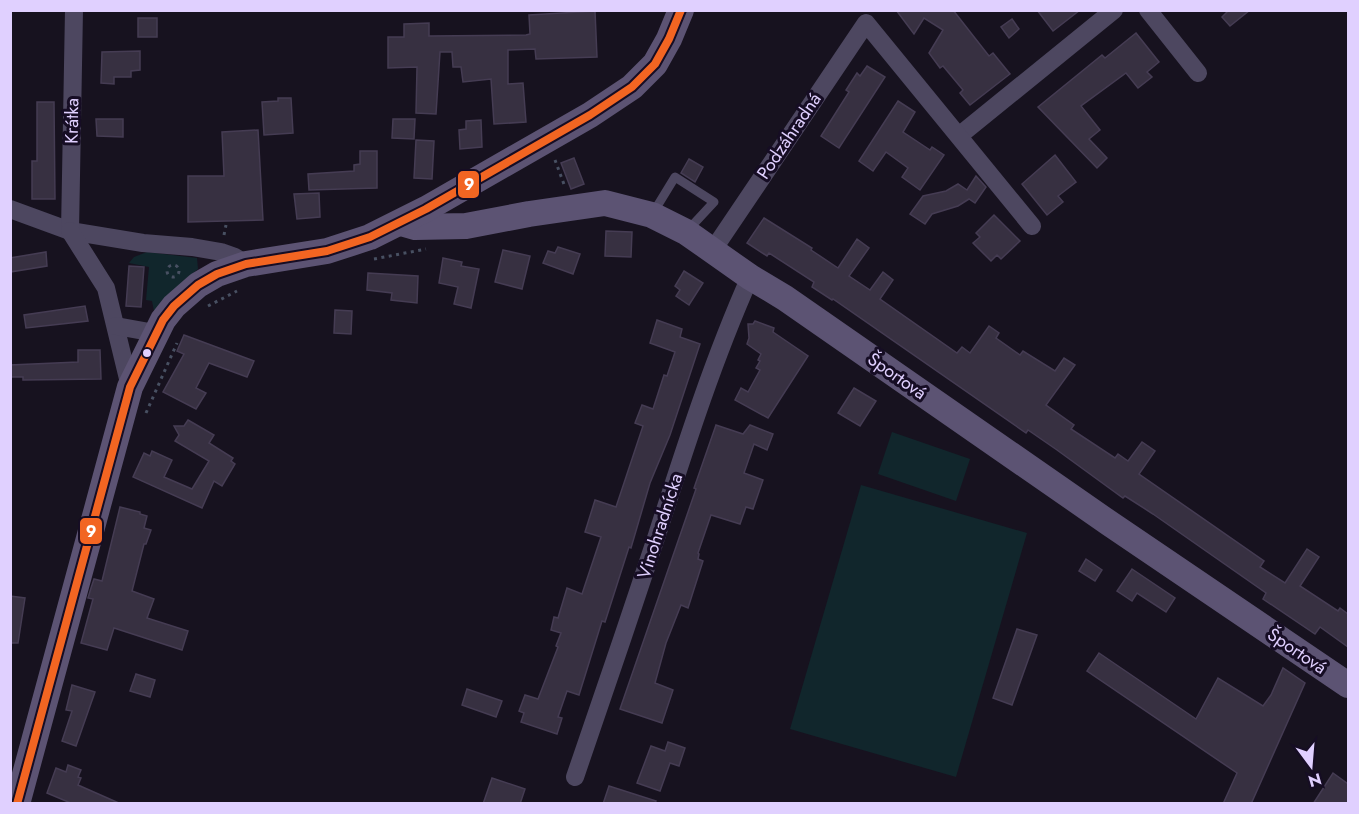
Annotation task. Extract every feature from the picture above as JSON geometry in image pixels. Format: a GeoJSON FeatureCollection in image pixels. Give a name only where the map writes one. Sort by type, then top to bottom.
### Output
{"type":"FeatureCollection","features":[{"type":"Feature","properties":{"kind":"main road"},"geometry":{"type":"LineString","coordinates":[[17,804],[130,387],[166,337],[174,306],[198,285],[217,274],[246,264],[347,246],[401,223],[590,115],[632,87],[655,64],[681,10]]}},
{"type":"Feature","properties":{"kind":"main road","name":"Športová"},"geometry":{"type":"LineString","coordinates":[[401,223],[416,227],[466,226],[605,203],[652,215],[686,232],[750,277],[785,298],[1109,524],[1348,685]]}},
{"type":"Feature","properties":{"kind":"street","name":"Krátka"},"geometry":{"type":"LineString","coordinates":[[70,231],[74,10]]}},
{"type":"Feature","properties":{"kind":"street"},"geometry":{"type":"LineString","coordinates":[[960,135],[1114,10]]}},
{"type":"Feature","properties":{"kind":"street"},"geometry":{"type":"LineString","coordinates":[[1148,10],[1198,73]]}},
{"type":"Feature","properties":{"kind":"street","name":"Podzáhradná"},"geometry":{"type":"LineString","coordinates":[[712,250],[862,17],[1032,226]]}},
{"type":"Feature","properties":{"kind":"street"},"geometry":{"type":"LineString","coordinates":[[10,209],[70,231],[143,243],[222,252],[246,264]]}},
{"type":"Feature","properties":{"kind":"street"},"geometry":{"type":"LineString","coordinates":[[70,231],[106,288],[130,387]]}},
{"type":"Feature","properties":{"kind":"street","name":"Vinohradnícka"},"geometry":{"type":"LineString","coordinates":[[574,777],[608,683],[684,452],[730,322],[750,277]]}},
{"type":"Feature","properties":{"kind":"street"},"geometry":{"type":"LineString","coordinates":[[116,326],[166,337]]}},
{"type":"Feature","properties":{"kind":"lane"},"geometry":{"type":"LineString","coordinates":[[652,215],[675,177],[714,202],[686,232]]}},
{"type":"Feature","properties":{"kind":"path"},"geometry":{"type":"LineString","coordinates":[[373,259],[430,248]]}},
{"type":"Feature","properties":{"kind":"path"},"geometry":{"type":"LineString","coordinates":[[176,265],[179,273],[174,278],[170,277],[167,270],[169,266],[176,265]]}},
{"type":"Feature","properties":{"kind":"path"},"geometry":{"type":"LineString","coordinates":[[198,310],[238,290]]}},
{"type":"Feature","properties":{"kind":"path"},"geometry":{"type":"LineString","coordinates":[[151,403],[166,337]]}},
{"type":"Feature","properties":{"kind":"shaded area"},"geometry":{"type":"Polygon","coordinates":[[[147,252],[197,258],[198,269],[154,311],[152,301],[146,300],[149,267],[129,263],[134,257],[147,252]]]}},
{"type":"Feature","properties":{"kind":"shaded area"},"geometry":{"type":"Polygon","coordinates":[[[892,432],[970,459],[956,501],[878,474],[892,432]]]}},
{"type":"Feature","properties":{"kind":"shaded area"},"geometry":{"type":"Polygon","coordinates":[[[861,485],[1027,533],[956,777],[790,729],[861,485]]]}},
{"type":"Feature","properties":{"kind":"building"},"geometry":{"type":"Polygon","coordinates":[[[896,10],[953,10],[989,56],[993,53],[1010,74],[970,105],[960,93],[963,90],[943,66],[940,68],[929,53],[943,30],[924,18],[914,34],[896,10]]]}},
{"type":"Feature","properties":{"kind":"building"},"geometry":{"type":"Polygon","coordinates":[[[1037,10],[1080,10],[1053,31],[1037,10]]]}},
{"type":"Feature","properties":{"kind":"building"},"geometry":{"type":"Polygon","coordinates":[[[1229,10],[1250,10],[1230,26],[1222,17],[1229,10]]]}},
{"type":"Feature","properties":{"kind":"building"},"geometry":{"type":"Polygon","coordinates":[[[595,11],[597,57],[536,59],[535,49],[508,50],[508,84],[523,83],[526,122],[494,124],[491,79],[463,82],[461,67],[453,67],[452,52],[440,52],[436,114],[416,113],[417,67],[388,68],[388,37],[404,37],[404,24],[429,23],[429,36],[526,35],[530,34],[529,15],[595,11]]]}},
{"type":"Feature","properties":{"kind":"building"},"geometry":{"type":"Polygon","coordinates":[[[138,18],[157,18],[157,37],[138,37],[138,18]]]}},
{"type":"Feature","properties":{"kind":"building"},"geometry":{"type":"Polygon","coordinates":[[[1012,19],[1019,29],[1009,38],[1001,27],[1012,19]]]}},
{"type":"Feature","properties":{"kind":"building"},"geometry":{"type":"Polygon","coordinates":[[[1136,33],[1159,62],[1147,72],[1152,77],[1138,88],[1126,73],[1081,106],[1100,130],[1089,139],[1107,158],[1097,168],[1038,107],[1102,55],[1105,58],[1136,33]]]}},
{"type":"Feature","properties":{"kind":"building"},"geometry":{"type":"Polygon","coordinates":[[[140,51],[140,70],[131,71],[131,77],[114,77],[114,84],[101,83],[102,52],[140,51]]]}},
{"type":"Feature","properties":{"kind":"building"},"geometry":{"type":"Polygon","coordinates":[[[867,66],[885,77],[839,148],[821,136],[849,92],[846,90],[857,73],[860,76],[867,66]]]}},
{"type":"Feature","properties":{"kind":"building"},"geometry":{"type":"Polygon","coordinates":[[[278,98],[291,98],[293,133],[264,135],[262,102],[278,101],[278,98]]]}},
{"type":"Feature","properties":{"kind":"building"},"geometry":{"type":"Polygon","coordinates":[[[898,101],[915,112],[903,132],[930,150],[932,147],[944,155],[920,190],[902,177],[908,168],[886,152],[873,171],[859,161],[898,101]]]}},
{"type":"Feature","properties":{"kind":"building"},"geometry":{"type":"Polygon","coordinates":[[[37,102],[54,102],[55,199],[32,199],[32,161],[37,161],[37,102]]]}},
{"type":"Feature","properties":{"kind":"building"},"geometry":{"type":"Polygon","coordinates":[[[96,119],[123,119],[123,137],[97,136],[96,119]]]}},
{"type":"Feature","properties":{"kind":"building"},"geometry":{"type":"Polygon","coordinates":[[[393,119],[415,119],[414,139],[392,138],[393,119]]]}},
{"type":"Feature","properties":{"kind":"building"},"geometry":{"type":"Polygon","coordinates":[[[481,120],[482,147],[460,149],[459,130],[466,129],[466,121],[481,120]]]}},
{"type":"Feature","properties":{"kind":"building"},"geometry":{"type":"Polygon","coordinates":[[[258,130],[263,220],[188,222],[188,176],[224,176],[222,132],[258,130]]]}},
{"type":"Feature","properties":{"kind":"building"},"geometry":{"type":"Polygon","coordinates":[[[416,140],[434,141],[432,179],[414,178],[416,140]]]}},
{"type":"Feature","properties":{"kind":"building"},"geometry":{"type":"Polygon","coordinates":[[[360,151],[377,151],[377,188],[309,190],[308,174],[354,171],[354,165],[360,164],[360,151]]]}},
{"type":"Feature","properties":{"kind":"building"},"geometry":{"type":"Polygon","coordinates":[[[1055,155],[1076,182],[1058,196],[1063,202],[1047,215],[1022,184],[1055,155]]]}},
{"type":"Feature","properties":{"kind":"building"},"geometry":{"type":"Polygon","coordinates":[[[574,158],[584,184],[571,189],[561,163],[574,158]]]}},
{"type":"Feature","properties":{"kind":"building"},"geometry":{"type":"Polygon","coordinates":[[[689,159],[703,167],[695,182],[681,173],[689,159]]]}},
{"type":"Feature","properties":{"kind":"building"},"geometry":{"type":"Polygon","coordinates":[[[976,176],[986,187],[975,203],[969,199],[958,206],[932,214],[925,224],[910,214],[923,196],[946,191],[958,184],[967,190],[976,176]]]}},
{"type":"Feature","properties":{"kind":"building"},"geometry":{"type":"Polygon","coordinates":[[[319,193],[320,217],[297,219],[294,194],[319,193]]]}},
{"type":"Feature","properties":{"kind":"building"},"geometry":{"type":"Polygon","coordinates":[[[994,215],[1020,241],[1001,259],[997,255],[991,261],[973,243],[980,237],[976,233],[994,215]]]}},
{"type":"Feature","properties":{"kind":"building"},"geometry":{"type":"Polygon","coordinates":[[[764,218],[812,248],[811,250],[838,268],[857,239],[869,248],[849,276],[870,290],[883,272],[893,280],[880,299],[957,353],[962,347],[970,353],[989,326],[999,333],[996,338],[1020,355],[1023,351],[1055,371],[1064,358],[1075,365],[1046,405],[1074,425],[1071,429],[1115,458],[1118,454],[1128,461],[1142,442],[1155,451],[1139,474],[1264,561],[1260,567],[1285,583],[1307,549],[1319,557],[1300,586],[1338,611],[1340,608],[1348,614],[1348,647],[1320,627],[1315,634],[1263,599],[1266,593],[1153,514],[1125,496],[1123,498],[1028,430],[1026,433],[833,299],[812,287],[814,282],[769,253],[767,256],[747,243],[764,218]]]}},
{"type":"Feature","properties":{"kind":"building"},"geometry":{"type":"Polygon","coordinates":[[[606,231],[632,232],[631,257],[605,256],[606,231]]]}},
{"type":"Feature","properties":{"kind":"building"},"geometry":{"type":"Polygon","coordinates":[[[558,247],[580,254],[573,274],[543,263],[548,251],[555,253],[558,247]]]}},
{"type":"Feature","properties":{"kind":"building"},"geometry":{"type":"Polygon","coordinates":[[[503,250],[530,256],[522,289],[495,282],[503,250]]]}},
{"type":"Feature","properties":{"kind":"building"},"geometry":{"type":"Polygon","coordinates":[[[46,252],[47,266],[10,272],[10,258],[46,252]]]}},
{"type":"Feature","properties":{"kind":"building"},"geometry":{"type":"Polygon","coordinates":[[[443,258],[462,262],[461,266],[479,269],[471,308],[454,304],[458,287],[439,283],[443,258]]]}},
{"type":"Feature","properties":{"kind":"building"},"geometry":{"type":"Polygon","coordinates":[[[129,266],[144,267],[141,307],[126,306],[129,266]]]}},
{"type":"Feature","properties":{"kind":"building"},"geometry":{"type":"Polygon","coordinates":[[[684,271],[703,283],[689,305],[676,296],[680,290],[675,286],[684,271]]]}},
{"type":"Feature","properties":{"kind":"building"},"geometry":{"type":"Polygon","coordinates":[[[368,273],[418,276],[417,303],[391,300],[392,293],[367,290],[368,273]]]}},
{"type":"Feature","properties":{"kind":"building"},"geometry":{"type":"Polygon","coordinates":[[[85,306],[88,321],[26,328],[24,315],[85,306]]]}},
{"type":"Feature","properties":{"kind":"building"},"geometry":{"type":"Polygon","coordinates":[[[335,310],[352,311],[351,334],[334,333],[335,310]]]}},
{"type":"Feature","properties":{"kind":"building"},"geometry":{"type":"Polygon","coordinates":[[[657,320],[682,329],[680,337],[700,344],[670,435],[650,483],[631,548],[629,547],[605,622],[602,621],[579,695],[567,691],[558,717],[562,718],[557,734],[521,722],[524,713],[519,711],[525,695],[538,699],[558,647],[556,646],[561,633],[551,630],[554,617],[558,618],[567,588],[582,594],[601,537],[585,532],[595,500],[616,507],[643,426],[635,423],[642,405],[653,409],[664,375],[667,376],[675,352],[650,343],[657,320]]]}},
{"type":"Feature","properties":{"kind":"building"},"geometry":{"type":"Polygon","coordinates":[[[755,321],[774,328],[773,332],[808,356],[768,418],[735,400],[741,388],[748,392],[760,370],[756,368],[761,354],[747,344],[748,324],[753,324],[755,321]]]}},
{"type":"Feature","properties":{"kind":"building"},"geometry":{"type":"Polygon","coordinates":[[[184,335],[254,361],[247,377],[209,363],[196,388],[206,393],[196,409],[163,392],[184,354],[177,351],[184,335]]]}},
{"type":"Feature","properties":{"kind":"building"},"geometry":{"type":"Polygon","coordinates":[[[78,350],[100,350],[101,379],[23,380],[23,377],[10,377],[10,365],[78,362],[78,350]]]}},
{"type":"Feature","properties":{"kind":"building"},"geometry":{"type":"Polygon","coordinates":[[[854,388],[876,401],[860,426],[838,413],[854,388]]]}},
{"type":"Feature","properties":{"kind":"building"},"geometry":{"type":"Polygon","coordinates":[[[188,420],[214,435],[209,443],[233,458],[231,461],[235,464],[222,486],[214,481],[202,508],[133,477],[144,453],[150,456],[152,451],[172,460],[164,477],[192,489],[209,461],[175,441],[179,435],[174,426],[184,426],[188,420]]]}},
{"type":"Feature","properties":{"kind":"building"},"geometry":{"type":"Polygon","coordinates":[[[716,425],[743,434],[750,425],[773,434],[767,450],[754,444],[744,473],[763,480],[753,509],[746,507],[740,524],[711,515],[698,553],[698,559],[703,561],[688,608],[681,605],[666,643],[655,683],[673,690],[662,723],[620,709],[716,425]]]}},
{"type":"Feature","properties":{"kind":"building"},"geometry":{"type":"Polygon","coordinates":[[[120,507],[147,516],[144,528],[151,530],[144,544],[132,591],[154,599],[147,618],[188,631],[182,650],[114,628],[107,650],[81,643],[93,599],[88,598],[94,579],[102,581],[120,507]]]}},
{"type":"Feature","properties":{"kind":"building"},"geometry":{"type":"Polygon","coordinates":[[[1086,559],[1102,570],[1095,581],[1079,571],[1086,559]]]}},
{"type":"Feature","properties":{"kind":"building"},"geometry":{"type":"Polygon","coordinates":[[[1132,569],[1175,598],[1166,612],[1137,593],[1132,601],[1117,591],[1132,569]]]}},
{"type":"Feature","properties":{"kind":"building"},"geometry":{"type":"Polygon","coordinates":[[[10,596],[25,598],[18,643],[10,643],[10,596]]]}},
{"type":"Feature","properties":{"kind":"building"},"geometry":{"type":"Polygon","coordinates":[[[1017,629],[1037,635],[1012,705],[993,698],[1017,629]]]}},
{"type":"Feature","properties":{"kind":"building"},"geometry":{"type":"Polygon","coordinates":[[[1099,653],[1196,719],[1218,678],[1263,706],[1271,695],[1283,668],[1305,683],[1251,804],[1223,804],[1237,773],[1087,671],[1099,653]]]}},
{"type":"Feature","properties":{"kind":"building"},"geometry":{"type":"Polygon","coordinates":[[[136,674],[155,680],[150,697],[130,691],[136,674]]]}},
{"type":"Feature","properties":{"kind":"building"},"geometry":{"type":"Polygon","coordinates":[[[72,685],[95,692],[76,746],[62,741],[72,711],[66,710],[72,685]]]}},
{"type":"Feature","properties":{"kind":"building"},"geometry":{"type":"Polygon","coordinates":[[[467,689],[502,701],[496,717],[462,705],[467,689]]]}},
{"type":"Feature","properties":{"kind":"building"},"geometry":{"type":"Polygon","coordinates":[[[668,742],[685,748],[679,766],[670,763],[660,791],[637,783],[651,746],[665,751],[668,742]]]}},
{"type":"Feature","properties":{"kind":"building"},"geometry":{"type":"Polygon","coordinates":[[[68,765],[81,770],[78,785],[121,804],[73,804],[47,793],[56,768],[66,772],[68,765]]]}},
{"type":"Feature","properties":{"kind":"building"},"geometry":{"type":"Polygon","coordinates":[[[1333,773],[1348,784],[1348,804],[1313,804],[1333,773]]]}},
{"type":"Feature","properties":{"kind":"building"},"geometry":{"type":"Polygon","coordinates":[[[492,778],[525,789],[520,804],[483,804],[492,778]]]}},
{"type":"Feature","properties":{"kind":"building"},"geometry":{"type":"Polygon","coordinates":[[[609,786],[656,801],[655,804],[603,804],[609,786]]]}},
{"type":"Feature","properties":{"kind":"transit line","name":"9"},"geometry":{"type":"LineString","coordinates":[[17,804],[130,387],[163,320],[174,306],[198,285],[217,274],[246,264],[327,251],[370,237],[426,209],[590,115],[632,87],[655,64],[681,10]]}}]}
